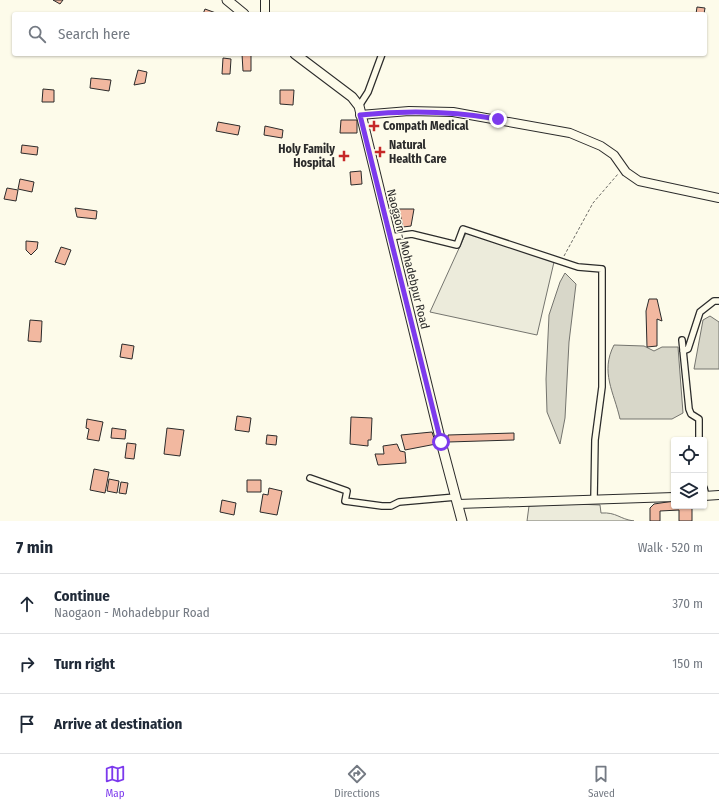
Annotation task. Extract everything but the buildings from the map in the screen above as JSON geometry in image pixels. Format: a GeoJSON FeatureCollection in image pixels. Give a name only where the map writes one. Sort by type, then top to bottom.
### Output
{"type":"FeatureCollection","features":[{"type":"Feature","properties":{"kind":"main road"},"geometry":{"type":"LineString","coordinates":[[228,0],[242,12]]}},
{"type":"Feature","properties":{"kind":"main road"},"geometry":{"type":"LineString","coordinates":[[299,56],[352,97],[360,110]]}},
{"type":"Feature","properties":{"kind":"main road","name":"Naogaon - Mohadebpur Road"},"geometry":{"type":"LineString","coordinates":[[360,110],[441,442],[462,521]]}},
{"type":"Feature","properties":{"kind":"street"},"geometry":{"type":"LineString","coordinates":[[265,0],[265,12]]}},
{"type":"Feature","properties":{"kind":"street"},"geometry":{"type":"LineString","coordinates":[[381,56],[360,110],[453,112],[570,133],[601,146],[614,155],[623,167],[639,181],[719,198]]}},
{"type":"Feature","properties":{"kind":"street"},"geometry":{"type":"LineString","coordinates":[[390,236],[412,234],[457,245],[463,229],[578,267],[602,269],[602,387],[595,440],[594,500]]}},
{"type":"Feature","properties":{"kind":"street"},"geometry":{"type":"LineString","coordinates":[[683,351],[688,349],[700,312],[714,301],[719,301]]}},
{"type":"Feature","properties":{"kind":"street"},"geometry":{"type":"LineString","coordinates":[[682,340],[689,409],[690,414],[699,420],[700,437]]}},
{"type":"Feature","properties":{"kind":"street"},"geometry":{"type":"LineString","coordinates":[[310,478],[347,491],[345,501],[386,506],[398,502],[457,500],[594,500],[671,497]]}},
{"type":"Feature","properties":{"kind":"street"},"geometry":{"type":"LineString","coordinates":[[707,493],[719,495]]}},
{"type":"Feature","properties":{"kind":"path"},"geometry":{"type":"LineString","coordinates":[[560,261],[593,203],[623,167]]}},
{"type":"Feature","properties":{"kind":"shaded area"},"geometry":{"type":"Polygon","coordinates":[[[466,233],[554,262],[537,335],[430,312],[466,233]]]}},
{"type":"Feature","properties":{"kind":"shaded area"},"geometry":{"type":"Polygon","coordinates":[[[565,273],[576,284],[569,342],[565,418],[560,444],[547,412],[546,379],[549,315],[560,282],[565,273]]]}},
{"type":"Feature","properties":{"kind":"shaded area"},"geometry":{"type":"Polygon","coordinates":[[[710,316],[719,322],[719,369],[694,369],[703,320],[710,316]]]}},
{"type":"Feature","properties":{"kind":"shaded area"},"geometry":{"type":"Polygon","coordinates":[[[614,345],[644,346],[654,351],[662,347],[678,347],[683,413],[672,419],[620,419],[608,373],[608,364],[614,345]]]}},
{"type":"Feature","properties":{"kind":"shaded area"},"geometry":{"type":"Polygon","coordinates":[[[577,504],[600,505],[601,513],[611,514],[634,521],[527,521],[529,506],[577,504]]]}},
{"type":"Feature","properties":{"kind":"place","name":"Compath Medical"},"geometry":{"type":"Point","coordinates":[374,126]}},
{"type":"Feature","properties":{"kind":"place","name":"Natural Health Care"},"geometry":{"type":"Point","coordinates":[380,152]}},
{"type":"Feature","properties":{"kind":"place","name":"Holy Family Hospital"},"geometry":{"type":"Point","coordinates":[344,156]}},
{"type":"Feature","properties":{"kind":"route"},"geometry":{"type":"LineString","coordinates":[[441,442],[360,115],[395,111],[453,112],[498,119]]}}]}
